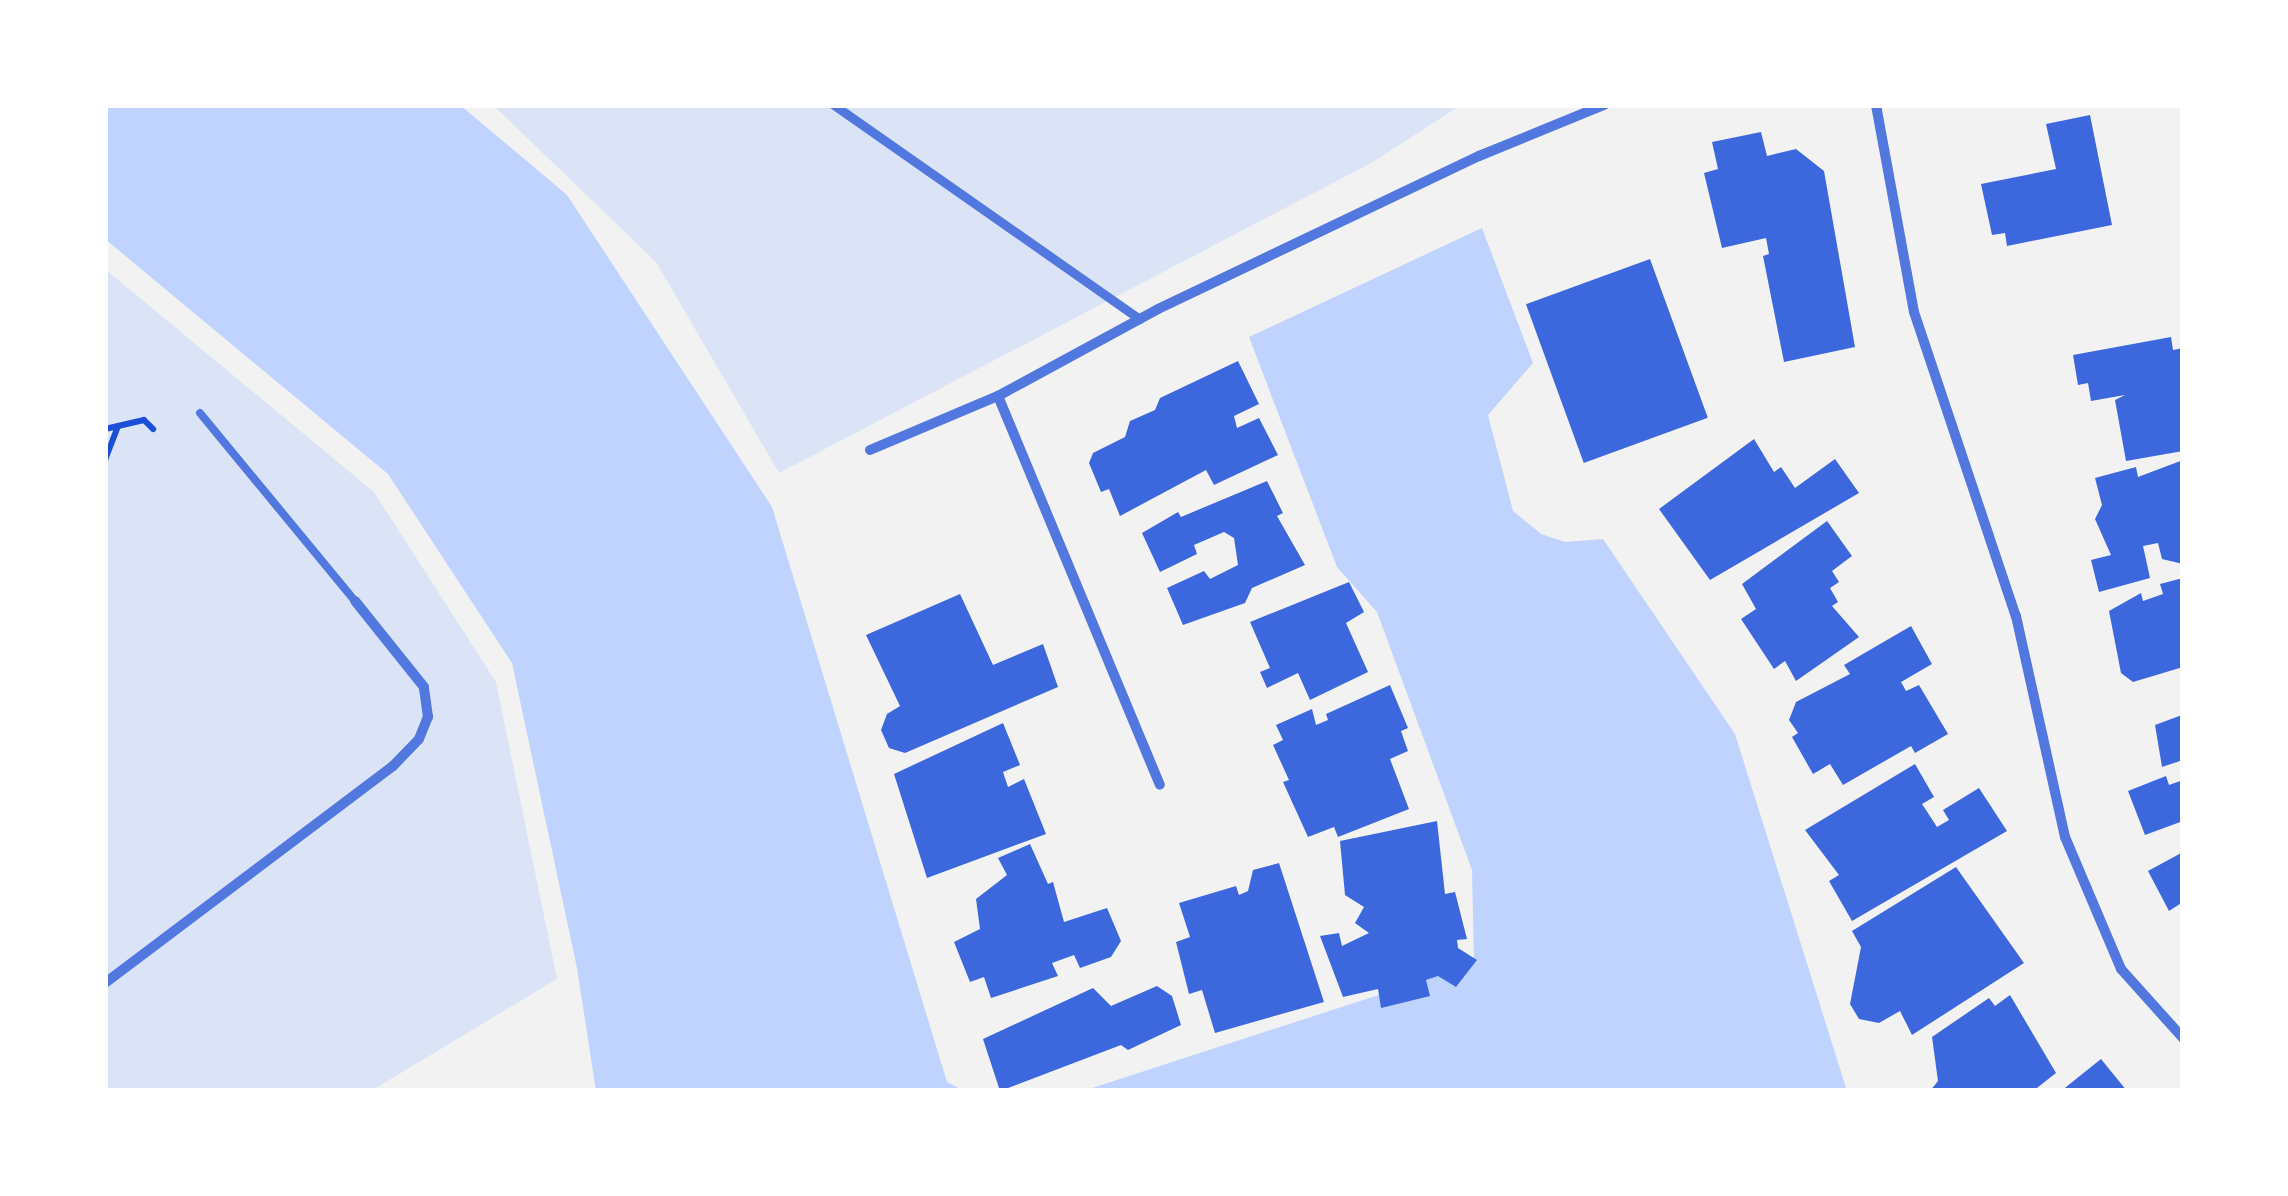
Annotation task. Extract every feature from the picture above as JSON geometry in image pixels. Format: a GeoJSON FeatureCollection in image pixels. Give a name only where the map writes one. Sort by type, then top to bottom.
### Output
{"type":"FeatureCollection","features":[{"type":"Feature","properties":{"kind":"street"},"geometry":{"type":"LineString","coordinates":[[834,105],[1140,319]]}},
{"type":"Feature","properties":{"kind":"street"},"geometry":{"type":"LineString","coordinates":[[870,450],[998,396],[1140,319],[1479,156],[1604,105]]}},
{"type":"Feature","properties":{"kind":"street"},"geometry":{"type":"LineString","coordinates":[[1876,105],[1914,312],[2016,616],[2065,837],[2121,970],[2183,1038]]}},
{"type":"Feature","properties":{"kind":"street"},"geometry":{"type":"LineString","coordinates":[[998,396],[1160,785]]}},
{"type":"Feature","properties":{"kind":"street"},"geometry":{"type":"LineString","coordinates":[[105,983],[393,766],[419,739],[428,718],[424,687],[355,600]]}},
{"type":"Feature","properties":{"kind":"lane"},"geometry":{"type":"LineString","coordinates":[[200,413],[355,600]]}},
{"type":"Feature","properties":{"kind":"path"},"geometry":{"type":"LineString","coordinates":[[105,429],[144,420],[153,429]]}},
{"type":"Feature","properties":{"kind":"path"},"geometry":{"type":"LineString","coordinates":[[105,460],[118,427]]}},
{"type":"Feature","properties":{"kind":"shaded area"},"geometry":{"type":"Polygon","coordinates":[[[493,105],[1461,105],[1373,162],[779,473],[656,262],[493,105]]]}},
{"type":"Feature","properties":{"kind":"shaded area"},"geometry":{"type":"Polygon","coordinates":[[[105,269],[374,492],[496,682],[557,979],[371,1091],[105,1091],[105,269]]]}},
{"type":"Feature","properties":{"kind":"water"},"geometry":{"type":"Polygon","coordinates":[[[105,105],[460,105],[567,195],[772,507],[947,1082],[964,1091],[596,1091],[577,968],[512,663],[388,474],[105,239],[105,105]]]}},
{"type":"Feature","properties":{"kind":"water"},"geometry":{"type":"Polygon","coordinates":[[[1482,228],[1533,363],[1488,415],[1513,511],[1541,534],[1565,542],[1603,539],[1735,734],[1847,1091],[1083,1091],[1474,964],[1472,870],[1377,612],[1337,567],[1249,337],[1482,228]]]}},
{"type":"Feature","properties":{"kind":"building"},"geometry":{"type":"Polygon","coordinates":[[[2090,115],[2112,225],[2007,246],[2005,233],[1992,235],[1981,184],[2056,169],[2046,124],[2090,115]]]}},
{"type":"Feature","properties":{"kind":"building"},"geometry":{"type":"Polygon","coordinates":[[[1761,132],[1767,156],[1796,149],[1824,171],[1855,347],[1784,362],[1763,256],[1769,254],[1766,238],[1722,248],[1704,173],[1718,169],[1712,142],[1761,132]]]}},
{"type":"Feature","properties":{"kind":"building"},"geometry":{"type":"Polygon","coordinates":[[[1650,259],[1708,418],[1584,463],[1526,304],[1650,259]]]}},
{"type":"Feature","properties":{"kind":"building"},"geometry":{"type":"Polygon","coordinates":[[[2171,337],[2173,350],[2183,348],[2183,451],[2126,461],[2115,400],[2125,395],[2091,401],[2088,383],[2078,385],[2073,355],[2171,337]]]}},
{"type":"Feature","properties":{"kind":"building"},"geometry":{"type":"Polygon","coordinates":[[[1238,361],[1259,404],[1234,416],[1237,428],[1259,418],[1278,455],[1214,485],[1206,470],[1120,516],[1109,489],[1101,492],[1089,463],[1093,453],[1125,437],[1130,421],[1155,410],[1160,398],[1238,361]]]}},
{"type":"Feature","properties":{"kind":"building"},"geometry":{"type":"Polygon","coordinates":[[[1754,439],[1774,472],[1781,467],[1795,488],[1835,459],[1859,493],[1710,580],[1659,509],[1754,439]]]}},
{"type":"Feature","properties":{"kind":"building"},"geometry":{"type":"Polygon","coordinates":[[[2183,460],[2183,564],[2162,559],[2158,543],[2143,546],[2150,578],[2099,592],[2091,560],[2111,555],[2095,519],[2102,505],[2095,478],[2136,467],[2138,477],[2183,460]]]}},
{"type":"Feature","properties":{"kind":"building"},"geometry":{"type":"Polygon","coordinates":[[[1267,481],[1283,513],[1277,516],[1305,565],[1252,588],[1245,603],[1183,625],[1167,588],[1204,571],[1210,579],[1238,565],[1234,538],[1224,532],[1194,545],[1197,554],[1160,572],[1142,533],[1178,512],[1181,517],[1267,481]]]}},
{"type":"Feature","properties":{"kind":"building"},"geometry":{"type":"Polygon","coordinates":[[[1827,521],[1852,556],[1832,571],[1839,582],[1830,588],[1838,602],[1832,606],[1859,637],[1796,681],[1785,661],[1774,669],[1741,619],[1756,609],[1742,584],[1827,521]]]}},
{"type":"Feature","properties":{"kind":"building"},"geometry":{"type":"Polygon","coordinates":[[[2183,578],[2183,667],[2133,682],[2121,673],[2109,611],[2141,593],[2143,601],[2163,594],[2160,584],[2183,578]]]}},
{"type":"Feature","properties":{"kind":"building"},"geometry":{"type":"Polygon","coordinates":[[[1349,582],[1364,612],[1346,623],[1368,672],[1310,700],[1298,673],[1267,688],[1260,672],[1270,668],[1250,622],[1349,582]]]}},
{"type":"Feature","properties":{"kind":"building"},"geometry":{"type":"Polygon","coordinates":[[[960,594],[993,665],[1043,644],[1058,687],[905,753],[889,748],[881,730],[887,714],[900,706],[866,635],[960,594]]]}},
{"type":"Feature","properties":{"kind":"building"},"geometry":{"type":"Polygon","coordinates":[[[1911,626],[1932,664],[1901,682],[1906,691],[1919,685],[1948,734],[1915,753],[1911,746],[1843,785],[1830,764],[1813,774],[1792,737],[1798,733],[1789,720],[1796,702],[1850,674],[1844,665],[1911,626]]]}},
{"type":"Feature","properties":{"kind":"building"},"geometry":{"type":"Polygon","coordinates":[[[1390,685],[1408,728],[1401,731],[1408,751],[1390,759],[1409,809],[1338,837],[1334,827],[1308,837],[1283,782],[1289,780],[1273,745],[1283,740],[1276,725],[1312,709],[1316,725],[1328,720],[1326,714],[1390,685]]]}},
{"type":"Feature","properties":{"kind":"building"},"geometry":{"type":"Polygon","coordinates":[[[2183,706],[2183,760],[2162,767],[2155,725],[2182,715],[2183,706]]]}},
{"type":"Feature","properties":{"kind":"building"},"geometry":{"type":"Polygon","coordinates":[[[1003,723],[1020,765],[1003,772],[1008,787],[1024,779],[1046,834],[927,878],[894,774],[1003,723]]]}},
{"type":"Feature","properties":{"kind":"building"},"geometry":{"type":"Polygon","coordinates":[[[1915,764],[1934,797],[1922,804],[1937,827],[1949,820],[1943,810],[1979,788],[2007,831],[1852,921],[1829,881],[1839,875],[1805,830],[1915,764]]]}},
{"type":"Feature","properties":{"kind":"building"},"geometry":{"type":"Polygon","coordinates":[[[2166,776],[2169,785],[2183,780],[2183,821],[2145,835],[2128,791],[2166,776]]]}},
{"type":"Feature","properties":{"kind":"building"},"geometry":{"type":"Polygon","coordinates":[[[1437,821],[1445,894],[1455,892],[1467,939],[1457,940],[1458,948],[1477,960],[1456,987],[1438,976],[1426,980],[1430,996],[1381,1008],[1378,989],[1343,997],[1320,936],[1339,933],[1342,946],[1369,933],[1355,923],[1364,907],[1345,895],[1340,841],[1437,821]]]}},
{"type":"Feature","properties":{"kind":"building"},"geometry":{"type":"Polygon","coordinates":[[[1030,844],[1048,884],[1053,882],[1064,922],[1107,908],[1121,941],[1111,957],[1080,968],[1074,955],[1052,963],[1058,976],[991,998],[984,977],[970,982],[954,942],[980,929],[976,899],[1007,875],[998,858],[1030,844]]]}},
{"type":"Feature","properties":{"kind":"building"},"geometry":{"type":"Polygon","coordinates":[[[2183,852],[2183,902],[2169,911],[2148,871],[2183,852]]]}},
{"type":"Feature","properties":{"kind":"building"},"geometry":{"type":"Polygon","coordinates":[[[1279,863],[1324,1002],[1215,1033],[1202,990],[1189,994],[1176,942],[1190,937],[1179,903],[1236,886],[1239,895],[1248,891],[1253,870],[1279,863]]]}},
{"type":"Feature","properties":{"kind":"building"},"geometry":{"type":"Polygon","coordinates":[[[1956,867],[2024,963],[1912,1035],[1900,1011],[1879,1023],[1859,1019],[1850,1004],[1861,947],[1852,931],[1956,867]]]}},
{"type":"Feature","properties":{"kind":"building"},"geometry":{"type":"Polygon","coordinates":[[[1157,986],[1172,996],[1181,1025],[1128,1050],[1121,1045],[1000,1091],[983,1039],[1093,988],[1111,1006],[1157,986]]]}},
{"type":"Feature","properties":{"kind":"building"},"geometry":{"type":"Polygon","coordinates":[[[2010,995],[2056,1073],[2033,1091],[1930,1091],[1938,1081],[1932,1037],[1989,998],[1995,1006],[2010,995]]]}},
{"type":"Feature","properties":{"kind":"building"},"geometry":{"type":"Polygon","coordinates":[[[2101,1059],[2127,1091],[2061,1091],[2101,1059]]]}}]}
